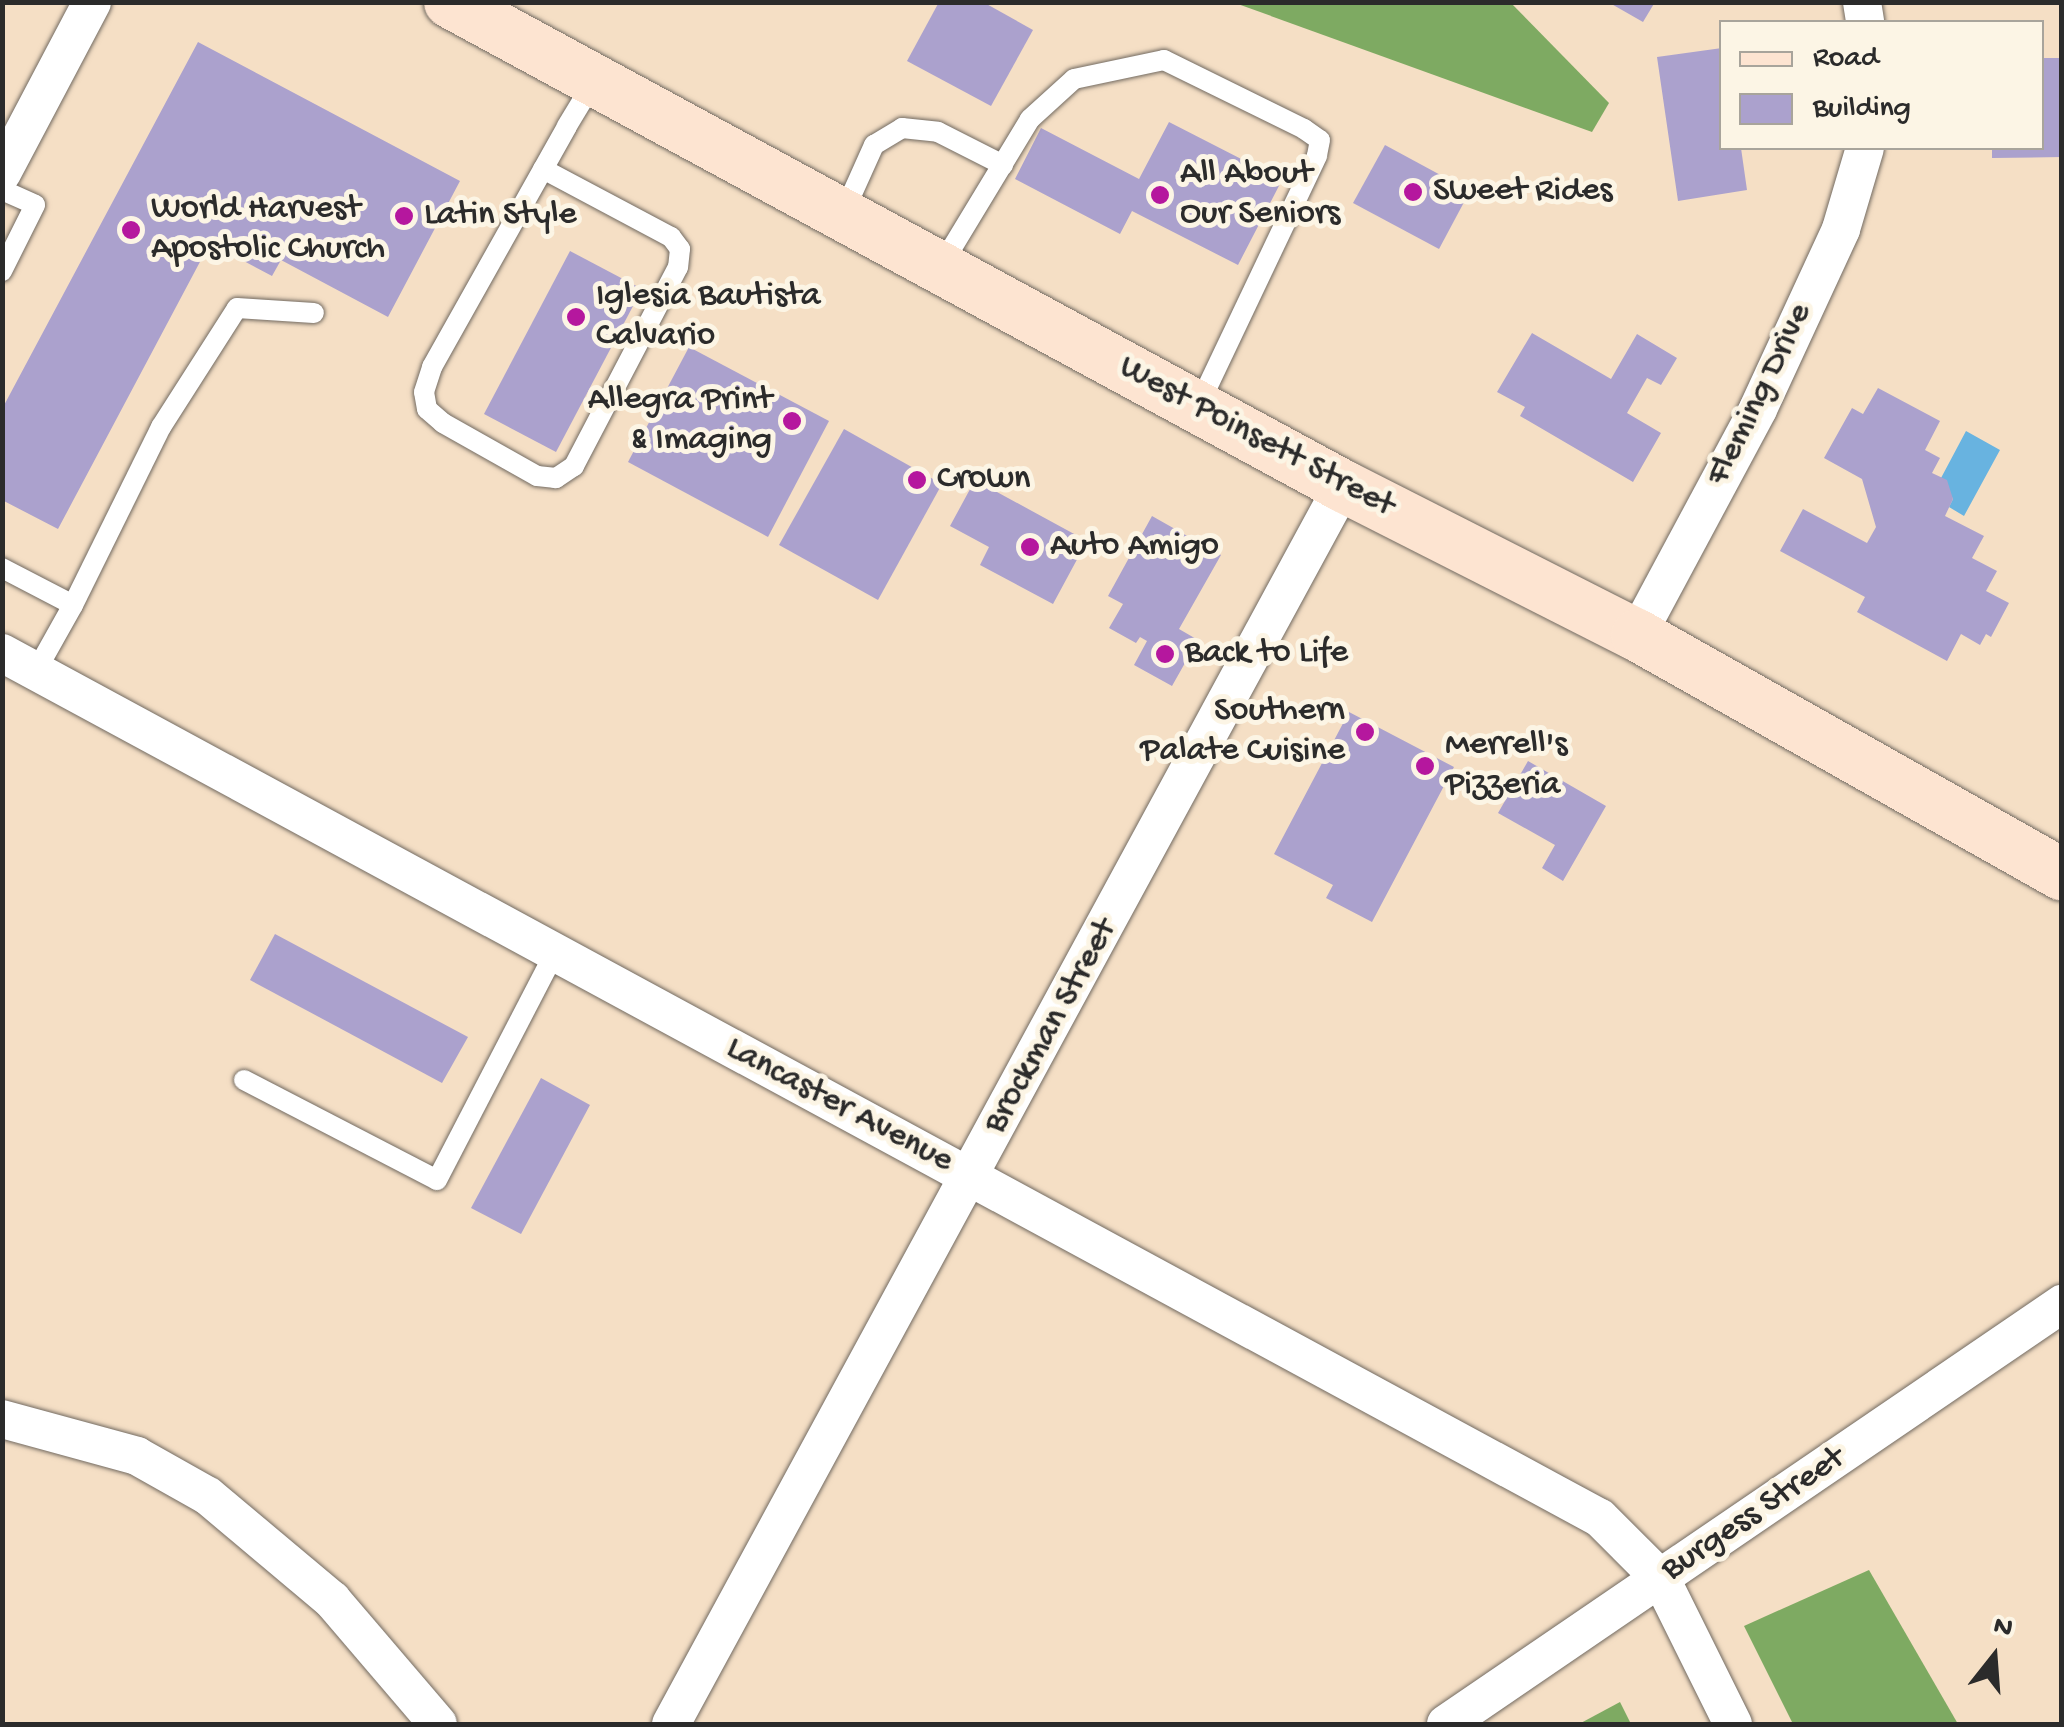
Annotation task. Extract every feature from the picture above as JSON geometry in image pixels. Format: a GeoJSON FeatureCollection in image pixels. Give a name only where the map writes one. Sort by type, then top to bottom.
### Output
{"type":"FeatureCollection","features":[{"type":"Feature","properties":{"kind":"main road","name":"West Poinsett Street"},"geometry":{"type":"LineString","coordinates":[[480,10],[594,81],[1342,486],[1637,636],[2062,874]]}},
{"type":"Feature","properties":{"kind":"street"},"geometry":{"type":"LineString","coordinates":[[2,173],[92,2]]}},
{"type":"Feature","properties":{"kind":"street","name":"Fleming Drive"},"geometry":{"type":"LineString","coordinates":[[1637,636],[1766,391],[1841,230],[1864,150]]}},
{"type":"Feature","properties":{"kind":"street","name":"Brockman Street"},"geometry":{"type":"LineString","coordinates":[[671,1724],[971,1177],[1342,486]]}},
{"type":"Feature","properties":{"kind":"street","name":"Lancaster Avenue"},"geometry":{"type":"LineString","coordinates":[[2,653],[1600,1518],[1661,1579],[1733,1724]]}},
{"type":"Feature","properties":{"kind":"street","name":"Burgess Street"},"geometry":{"type":"LineString","coordinates":[[1446,1724],[2062,1304]]}},
{"type":"Feature","properties":{"kind":"street"},"geometry":{"type":"LineString","coordinates":[[2,1419],[136,1456],[208,1496],[332,1600],[438,1724]]}},
{"type":"Feature","properties":{"kind":"lane"},"geometry":{"type":"LineString","coordinates":[[940,268],[1030,119],[1074,80],[1164,60],[1320,140],[1198,407]]}},
{"type":"Feature","properties":{"kind":"lane"},"geometry":{"type":"LineString","coordinates":[[544,170],[671,237],[680,250],[678,266],[574,466],[556,478],[537,476],[442,423],[427,409],[424,392],[544,170],[594,81]]}},
{"type":"Feature","properties":{"kind":"lane"},"geometry":{"type":"LineString","coordinates":[[843,214],[874,145],[902,128],[938,132],[1003,165]]}},
{"type":"Feature","properties":{"kind":"lane"},"geometry":{"type":"LineString","coordinates":[[2,190],[36,205],[2,271]]}},
{"type":"Feature","properties":{"kind":"lane"},"geometry":{"type":"LineString","coordinates":[[36,671],[161,427],[237,308],[314,313]]}},
{"type":"Feature","properties":{"kind":"lane"},"geometry":{"type":"LineString","coordinates":[[2,568],[72,605]]}},
{"type":"Feature","properties":{"kind":"lane"},"geometry":{"type":"LineString","coordinates":[[244,1080],[437,1180],[555,952]]}},
{"type":"Feature","properties":{"kind":"green space"},"geometry":{"type":"Polygon","coordinates":[[[1235,3],[1511,3],[1609,103],[1592,132],[1235,3]]]}},
{"type":"Feature","properties":{"kind":"green space"},"geometry":{"type":"Polygon","coordinates":[[[1869,1570],[1958,1724],[1793,1724],[1744,1626],[1869,1570]]]}},
{"type":"Feature","properties":{"kind":"green space"},"geometry":{"type":"Polygon","coordinates":[[[1620,1702],[1631,1724],[1579,1724],[1620,1702]]]}},
{"type":"Feature","properties":{"kind":"water"},"geometry":{"type":"Polygon","coordinates":[[[1966,431],[2000,450],[1964,516],[1949,507],[1953,499],[1941,478],[1966,431]]]}},
{"type":"Feature","properties":{"kind":"building"},"geometry":{"type":"Polygon","coordinates":[[[939,2],[983,2],[1033,30],[991,106],[907,61],[939,2]]]}},
{"type":"Feature","properties":{"kind":"building"},"geometry":{"type":"Polygon","coordinates":[[[1608,2],[1655,2],[1643,22],[1608,2]]]}},
{"type":"Feature","properties":{"kind":"building"},"geometry":{"type":"Polygon","coordinates":[[[198,42],[460,181],[388,317],[281,260],[272,276],[210,243],[58,529],[2,500],[2,409],[198,42]]]}},
{"type":"Feature","properties":{"kind":"building"},"geometry":{"type":"Polygon","coordinates":[[[1719,48],[1719,150],[1741,150],[1747,190],[1678,201],[1657,57],[1719,48]]]}},
{"type":"Feature","properties":{"kind":"building"},"geometry":{"type":"Polygon","coordinates":[[[2044,58],[2061,58],[2062,157],[1992,158],[1992,150],[2044,150],[2044,58]]]}},
{"type":"Feature","properties":{"kind":"building","name":"All About Our Seniors"},"geometry":{"type":"Polygon","coordinates":[[[1169,122],[1282,180],[1238,265],[1132,211],[1120,234],[1015,179],[1041,128],[1139,179],[1169,122]]]}},
{"type":"Feature","properties":{"kind":"building"},"geometry":{"type":"Polygon","coordinates":[[[1385,145],[1470,191],[1439,249],[1353,203],[1385,145]]]}},
{"type":"Feature","properties":{"kind":"building"},"geometry":{"type":"Polygon","coordinates":[[[570,251],[642,289],[556,452],[484,414],[570,251]]]}},
{"type":"Feature","properties":{"kind":"building"},"geometry":{"type":"Polygon","coordinates":[[[1532,333],[1611,379],[1637,334],[1677,358],[1661,385],[1647,378],[1627,413],[1661,433],[1633,482],[1520,416],[1525,407],[1497,392],[1532,333]]]}},
{"type":"Feature","properties":{"kind":"building"},"geometry":{"type":"Polygon","coordinates":[[[689,347],[829,421],[768,537],[628,462],[689,347]]]}},
{"type":"Feature","properties":{"kind":"building"},"geometry":{"type":"Polygon","coordinates":[[[1878,388],[1940,421],[1925,450],[1940,458],[1932,473],[1947,480],[1953,499],[1945,516],[1984,536],[1972,558],[1997,571],[1986,591],[2009,603],[1991,637],[1986,634],[1980,645],[1961,634],[1947,661],[1857,612],[1865,597],[1780,551],[1803,509],[1867,543],[1876,527],[1862,479],[1824,458],[1852,408],[1863,414],[1878,388]]]}},
{"type":"Feature","properties":{"kind":"building"},"geometry":{"type":"Polygon","coordinates":[[[844,429],[942,484],[878,600],[779,545],[844,429]]]}},
{"type":"Feature","properties":{"kind":"building"},"geometry":{"type":"Polygon","coordinates":[[[975,480],[1087,541],[1053,604],[980,565],[989,547],[950,526],[975,480]]]}},
{"type":"Feature","properties":{"kind":"building"},"geometry":{"type":"Polygon","coordinates":[[[1152,516],[1221,555],[1179,629],[1198,640],[1172,686],[1134,665],[1147,641],[1140,637],[1136,643],[1109,628],[1123,604],[1108,596],[1152,516]]]}},
{"type":"Feature","properties":{"kind":"building"},"geometry":{"type":"Polygon","coordinates":[[[1349,712],[1454,767],[1372,922],[1326,898],[1333,885],[1274,854],[1349,712]]]}},
{"type":"Feature","properties":{"kind":"building"},"geometry":{"type":"Polygon","coordinates":[[[1528,761],[1606,806],[1563,881],[1542,868],[1555,845],[1498,813],[1528,761]]]}},
{"type":"Feature","properties":{"kind":"building"},"geometry":{"type":"Polygon","coordinates":[[[275,934],[468,1037],[442,1083],[250,980],[275,934]]]}},
{"type":"Feature","properties":{"kind":"building"},"geometry":{"type":"Polygon","coordinates":[[[541,1078],[590,1105],[521,1234],[471,1208],[541,1078]]]}},
{"type":"Feature","properties":{"kind":"place","name":"Sweet Rides"},"geometry":{"type":"Point","coordinates":[1413,192]}},
{"type":"Feature","properties":{"kind":"place","name":"All About Our Seniors"},"geometry":{"type":"Point","coordinates":[1160,195]}},
{"type":"Feature","properties":{"kind":"place","name":"Latin Style"},"geometry":{"type":"Point","coordinates":[404,216]}},
{"type":"Feature","properties":{"kind":"place","name":"World Harvest Apostolic Church"},"geometry":{"type":"Point","coordinates":[131,230]}},
{"type":"Feature","properties":{"kind":"place","name":"Iglesia Bautista Calvario"},"geometry":{"type":"Point","coordinates":[576,317]}},
{"type":"Feature","properties":{"kind":"place","name":"Allegra Print & Imaging"},"geometry":{"type":"Point","coordinates":[792,421]}},
{"type":"Feature","properties":{"kind":"place","name":"Crown"},"geometry":{"type":"Point","coordinates":[917,480]}},
{"type":"Feature","properties":{"kind":"place","name":"Auto Amigo"},"geometry":{"type":"Point","coordinates":[1030,547]}},
{"type":"Feature","properties":{"kind":"place","name":"Back to Life"},"geometry":{"type":"Point","coordinates":[1165,654]}},
{"type":"Feature","properties":{"kind":"place","name":"Southern Palate Cuisine"},"geometry":{"type":"Point","coordinates":[1365,732]}},
{"type":"Feature","properties":{"kind":"place","name":"Merrell's Pizzeria"},"geometry":{"type":"Point","coordinates":[1425,766]}}]}
